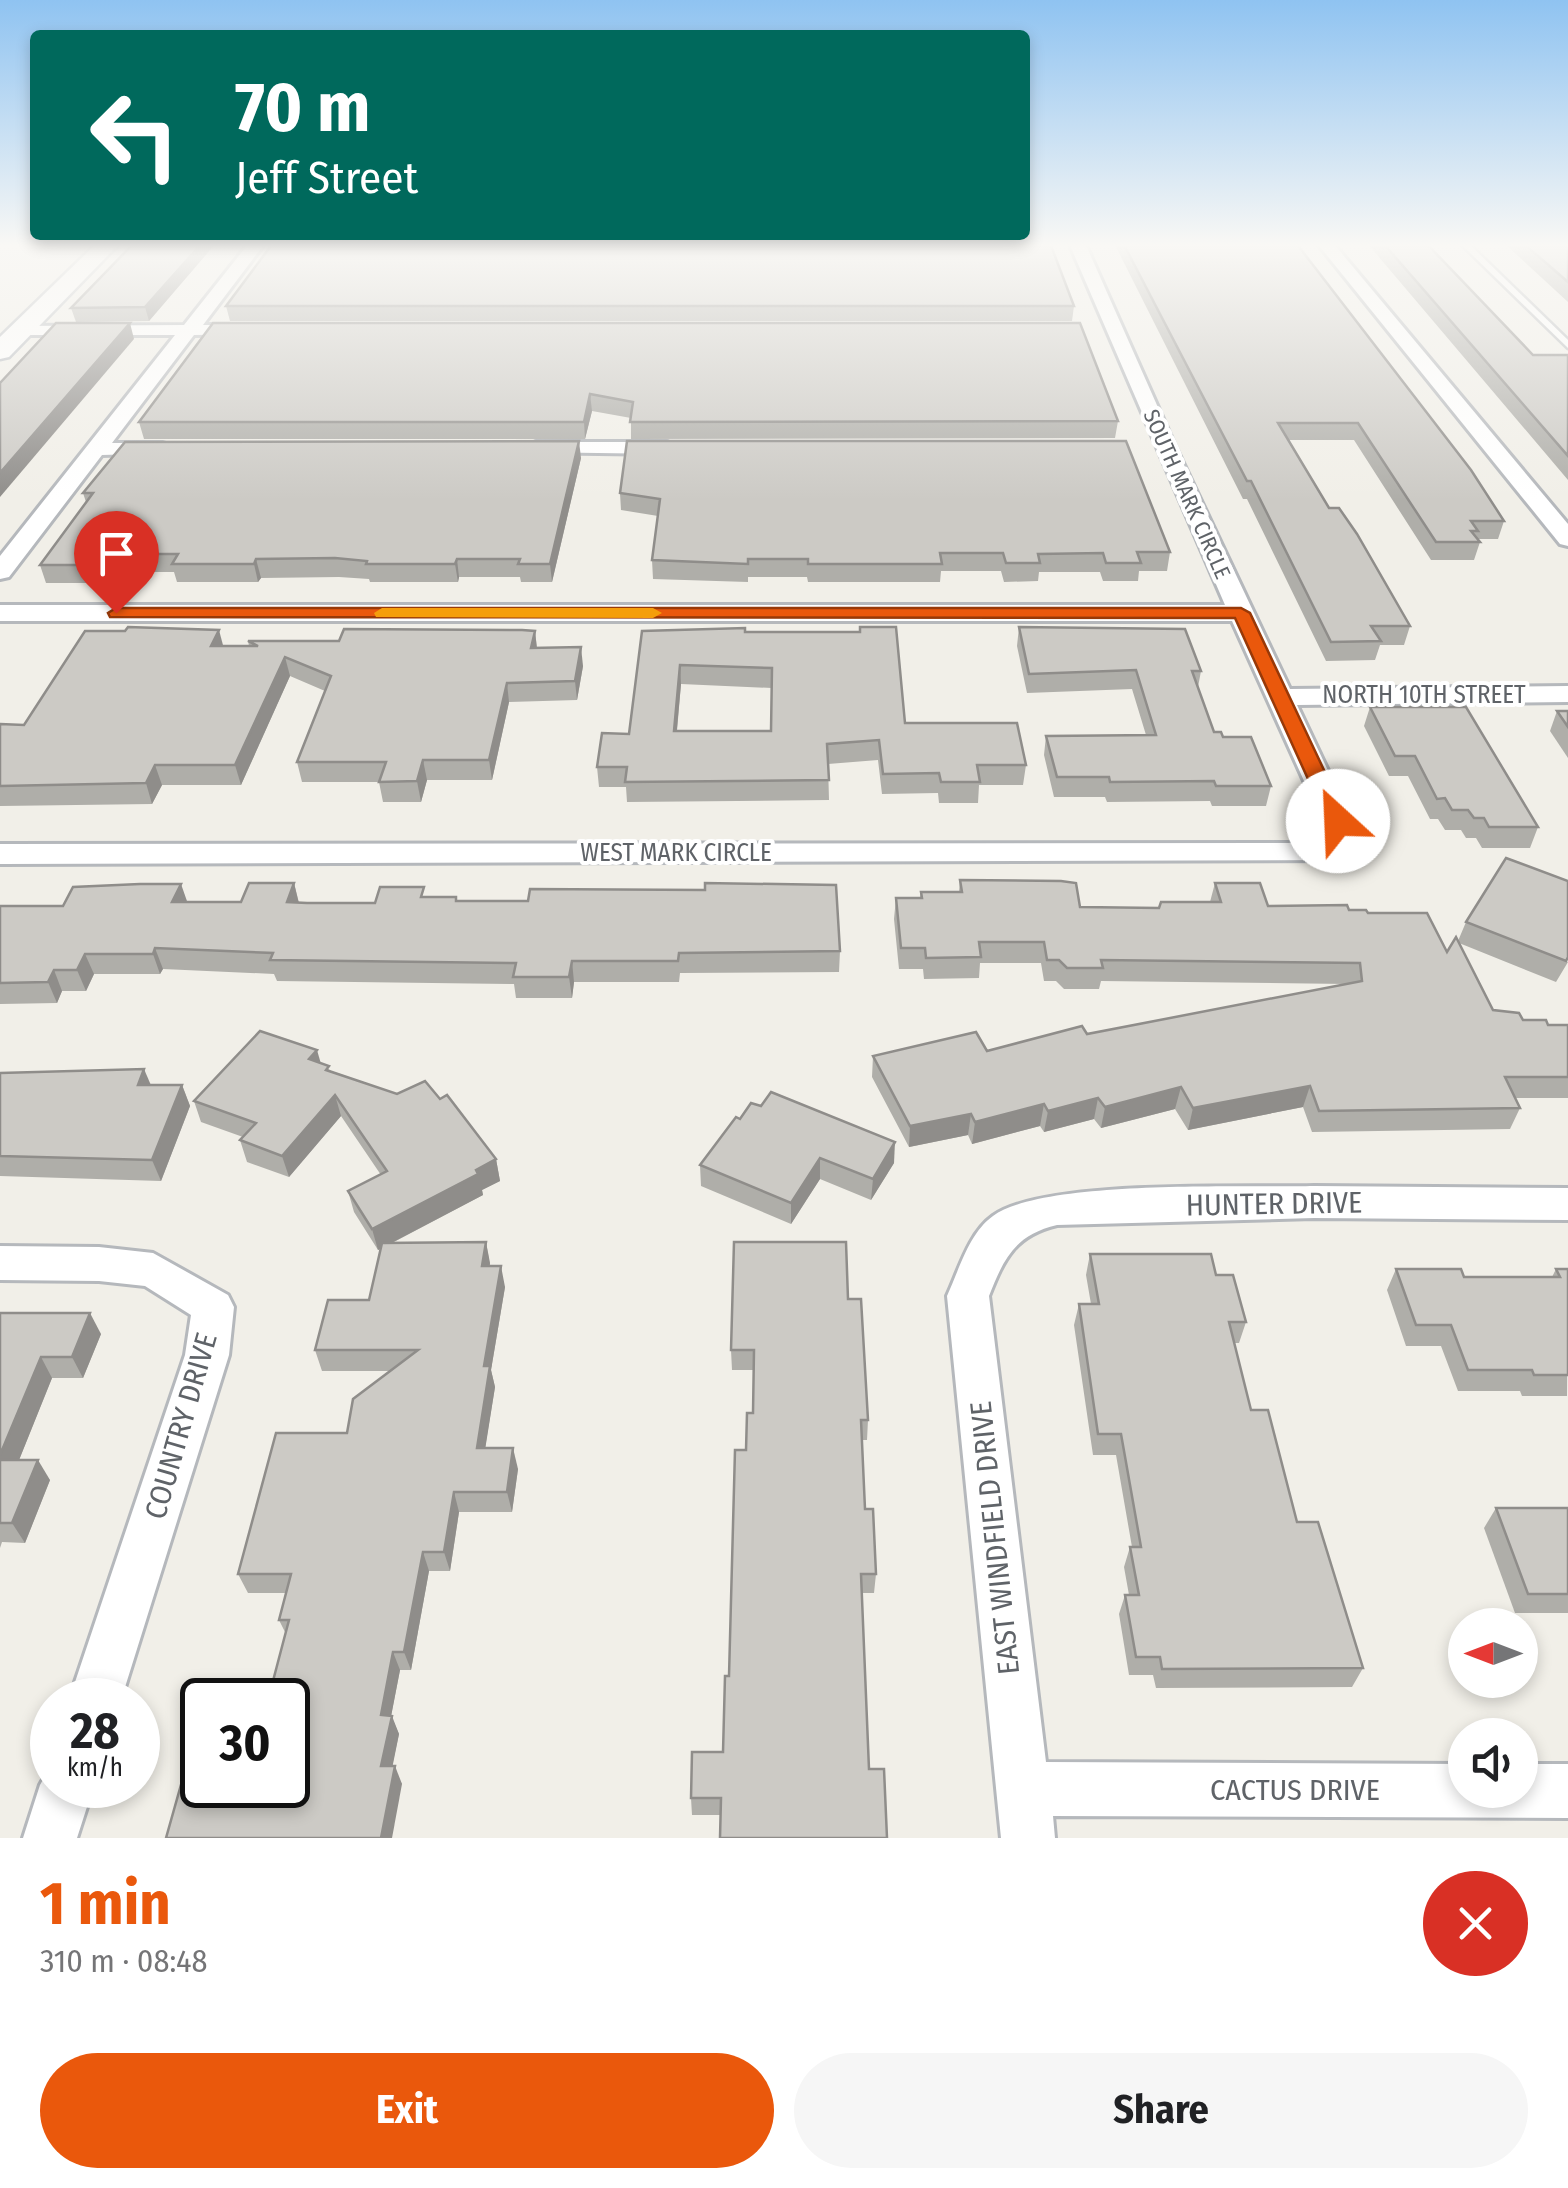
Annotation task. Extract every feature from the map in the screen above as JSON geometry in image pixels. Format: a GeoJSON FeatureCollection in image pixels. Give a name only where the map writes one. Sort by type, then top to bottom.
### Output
{"type":"FeatureCollection","features":[{"type":"Feature","properties":{"kind":"street","name":"SOUTH MARK CIRCLE"},"geometry":{"type":"LineString","coordinates":[[1105,329],[1155,448],[1241,613],[1352,852]]}},
{"type":"Feature","properties":{"kind":"street"},"geometry":{"type":"LineString","coordinates":[[1396,329],[1568,539]]}},
{"type":"Feature","properties":{"kind":"street"},"geometry":{"type":"LineString","coordinates":[[0,351],[21,330],[268,330]]}},
{"type":"Feature","properties":{"kind":"street"},"geometry":{"type":"LineString","coordinates":[[0,572],[189,330]]}},
{"type":"Feature","properties":{"kind":"street"},"geometry":{"type":"LineString","coordinates":[[96,449],[176,448]]}},
{"type":"Feature","properties":{"kind":"street"},"geometry":{"type":"LineString","coordinates":[[512,448],[690,448]]}},
{"type":"Feature","properties":{"kind":"street"},"geometry":{"type":"LineString","coordinates":[[0,613],[1241,613]]}},
{"type":"Feature","properties":{"kind":"street","name":"NORTH 10TH STREET"},"geometry":{"type":"LineString","coordinates":[[1280,696],[1568,694]]}},
{"type":"Feature","properties":{"kind":"street","name":"WEST MARK CIRCLE"},"geometry":{"type":"LineString","coordinates":[[0,854],[1352,852]]}},
{"type":"Feature","properties":{"kind":"street","name":"HUNTER DRIVE"},"geometry":{"type":"LineString","coordinates":[[992,1242],[1017,1218],[1057,1209],[1314,1202],[1568,1204]]}},
{"type":"Feature","properties":{"kind":"street","name":"EAST WINDFIELD DRIVE"},"geometry":{"type":"LineString","coordinates":[[992,1242],[968,1296],[1025,1814]]}},
{"type":"Feature","properties":{"kind":"street","name":"COUNTRY DRIVE"},"geometry":{"type":"LineString","coordinates":[[0,1263],[99,1264],[153,1270],[213,1307],[207,1355],[102,1678]]}},
{"type":"Feature","properties":{"kind":"street","name":"CACTUS DRIVE"},"geometry":{"type":"LineString","coordinates":[[1025,1814],[1568,1791]]}},
{"type":"Feature","properties":{"kind":"street"},"geometry":{"type":"LineString","coordinates":[[50,1838],[60,1808]]}},
{"type":"Feature","properties":{"kind":"building"},"geometry":{"type":"Polygon","coordinates":[[[51,329],[125,329],[0,473],[0,383],[51,329]]]}},
{"type":"Feature","properties":{"kind":"building"},"geometry":{"type":"Polygon","coordinates":[[[209,329],[1082,329],[1118,421],[630,422],[633,402],[590,394],[584,422],[139,422],[209,329]]]}},
{"type":"Feature","properties":{"kind":"building"},"geometry":{"type":"Polygon","coordinates":[[[1168,329],[1362,329],[1471,470],[1504,521],[1471,521],[1478,531],[1471,531],[1480,542],[1436,542],[1358,423],[1278,423],[1329,508],[1339,508],[1357,534],[1410,626],[1371,626],[1381,641],[1331,642],[1251,481],[1247,481],[1168,329]]]}},
{"type":"Feature","properties":{"kind":"building"},"geometry":{"type":"Polygon","coordinates":[[[1457,329],[1508,329],[1533,355],[1568,355],[1568,456],[1457,329]]]}},
{"type":"Feature","properties":{"kind":"building"},"geometry":{"type":"Polygon","coordinates":[[[579,441],[550,564],[518,564],[520,559],[457,559],[455,564],[366,564],[367,561],[335,558],[256,559],[254,564],[172,564],[178,554],[89,554],[81,565],[40,565],[93,493],[83,493],[125,442],[579,441]]]}},
{"type":"Feature","properties":{"kind":"building"},"geometry":{"type":"Polygon","coordinates":[[[627,441],[1126,441],[1170,552],[1137,552],[1141,563],[1106,563],[1103,553],[1038,554],[1040,563],[1006,563],[1003,553],[940,553],[942,564],[808,564],[808,559],[748,559],[748,564],[652,560],[660,499],[620,493],[627,441]]]}},
{"type":"Feature","properties":{"kind":"building"},"geometry":{"type":"Polygon","coordinates":[[[128,627],[219,630],[211,646],[258,646],[248,641],[339,641],[344,629],[522,630],[535,631],[531,648],[581,647],[575,681],[507,683],[489,760],[423,760],[417,781],[379,782],[386,762],[297,762],[331,676],[285,657],[235,765],[155,765],[146,783],[0,786],[0,724],[24,725],[85,631],[125,631],[128,627]]]}},
{"type":"Feature","properties":{"kind":"building"},"geometry":{"type":"Polygon","coordinates":[[[860,627],[896,627],[905,723],[1017,723],[1026,765],[977,765],[980,782],[941,782],[939,773],[883,774],[879,740],[827,744],[829,780],[625,782],[627,767],[597,767],[602,733],[629,734],[642,631],[745,628],[745,632],[860,632],[860,627]],[[680,665],[674,731],[771,731],[772,668],[680,665]]]}},
{"type":"Feature","properties":{"kind":"building"},"geometry":{"type":"Polygon","coordinates":[[[1019,627],[1185,629],[1201,671],[1192,671],[1214,732],[1221,732],[1223,737],[1251,737],[1271,786],[1057,777],[1046,736],[1156,735],[1136,670],[1029,674],[1019,627]]]}},
{"type":"Feature","properties":{"kind":"building"},"geometry":{"type":"Polygon","coordinates":[[[1370,707],[1466,707],[1538,827],[1489,827],[1484,818],[1474,818],[1468,810],[1452,810],[1445,798],[1437,799],[1415,756],[1395,756],[1370,707]]]}},
{"type":"Feature","properties":{"kind":"building"},"geometry":{"type":"Polygon","coordinates":[[[1557,711],[1568,711],[1568,727],[1557,711]]]}},
{"type":"Feature","properties":{"kind":"building"},"geometry":{"type":"Polygon","coordinates":[[[1506,858],[1568,881],[1566,961],[1466,922],[1506,858]]]}},
{"type":"Feature","properties":{"kind":"building"},"geometry":{"type":"Polygon","coordinates":[[[960,880],[1076,883],[1080,907],[1159,908],[1161,902],[1221,902],[1215,883],[1260,883],[1268,906],[1347,905],[1349,910],[1368,913],[1427,913],[1447,952],[1456,937],[1493,1010],[1519,1013],[1523,1020],[1546,1020],[1548,1025],[1568,1025],[1568,1077],[1505,1077],[1520,1108],[1319,1111],[1310,1086],[1193,1108],[1181,1087],[1105,1107],[1098,1098],[1048,1111],[1044,1104],[975,1122],[971,1114],[910,1126],[873,1056],[976,1032],[987,1051],[1082,1026],[1087,1034],[1362,981],[1360,963],[1101,960],[1103,968],[1067,968],[1059,960],[1047,960],[1044,942],[979,942],[981,957],[926,958],[925,948],[901,948],[896,898],[922,898],[921,892],[962,892],[960,880]]]}},
{"type":"Feature","properties":{"kind":"building"},"geometry":{"type":"Polygon","coordinates":[[[249,883],[294,883],[287,902],[307,903],[375,903],[380,887],[424,887],[421,897],[456,897],[456,901],[528,901],[530,889],[705,890],[705,883],[836,885],[840,951],[679,953],[678,961],[572,961],[569,977],[513,977],[516,963],[270,960],[273,953],[155,948],[153,954],[85,954],[77,970],[54,970],[48,982],[0,983],[0,906],[63,906],[73,887],[140,884],[181,884],[172,902],[241,902],[249,883]]]}},
{"type":"Feature","properties":{"kind":"building"},"geometry":{"type":"Polygon","coordinates":[[[260,1031],[317,1050],[309,1059],[329,1066],[326,1070],[397,1094],[425,1081],[440,1099],[447,1095],[496,1159],[476,1170],[478,1174],[372,1229],[348,1191],[387,1171],[335,1095],[282,1156],[240,1140],[256,1123],[194,1101],[260,1031]]]}},
{"type":"Feature","properties":{"kind":"building"},"geometry":{"type":"Polygon","coordinates":[[[144,1069],[138,1085],[182,1085],[152,1160],[0,1156],[0,1073],[144,1069]]]}},
{"type":"Feature","properties":{"kind":"building"},"geometry":{"type":"Polygon","coordinates":[[[771,1092],[895,1142],[873,1179],[820,1158],[791,1203],[700,1165],[736,1117],[740,1119],[751,1103],[761,1106],[771,1092]]]}},
{"type":"Feature","properties":{"kind":"building"},"geometry":{"type":"Polygon","coordinates":[[[486,1242],[482,1266],[501,1266],[484,1366],[490,1366],[477,1448],[513,1448],[507,1492],[454,1492],[444,1552],[423,1552],[404,1652],[393,1652],[381,1715],[392,1716],[381,1766],[395,1766],[381,1838],[166,1838],[180,1788],[180,1808],[310,1808],[310,1678],[274,1678],[289,1620],[279,1620],[291,1574],[238,1574],[276,1433],[347,1433],[353,1399],[418,1350],[315,1350],[328,1300],[369,1300],[382,1243],[486,1242]]]}},
{"type":"Feature","properties":{"kind":"building"},"geometry":{"type":"Polygon","coordinates":[[[734,1242],[846,1242],[848,1299],[861,1299],[868,1420],[861,1420],[865,1509],[873,1509],[876,1574],[861,1574],[869,1769],[884,1769],[887,1838],[720,1838],[721,1798],[691,1798],[692,1752],[723,1752],[735,1450],[746,1450],[747,1413],[753,1413],[754,1350],[731,1350],[734,1242]]]}},
{"type":"Feature","properties":{"kind":"building"},"geometry":{"type":"Polygon","coordinates":[[[1090,1254],[1211,1254],[1216,1275],[1233,1275],[1246,1322],[1229,1322],[1251,1410],[1268,1410],[1297,1522],[1318,1522],[1363,1668],[1162,1669],[1160,1657],[1136,1657],[1125,1595],[1139,1595],[1130,1547],[1141,1547],[1121,1434],[1098,1434],[1079,1304],[1099,1304],[1090,1254]]]}},
{"type":"Feature","properties":{"kind":"building"},"geometry":{"type":"Polygon","coordinates":[[[1396,1269],[1461,1269],[1464,1277],[1560,1277],[1556,1269],[1568,1269],[1568,1375],[1534,1375],[1532,1370],[1468,1370],[1451,1325],[1416,1325],[1396,1269]]]}},
{"type":"Feature","properties":{"kind":"building"},"geometry":{"type":"Polygon","coordinates":[[[0,1313],[90,1313],[72,1357],[41,1357],[0,1455],[0,1313]]]}},
{"type":"Feature","properties":{"kind":"building"},"geometry":{"type":"Polygon","coordinates":[[[0,1460],[38,1460],[12,1523],[0,1523],[0,1460]]]}},
{"type":"Feature","properties":{"kind":"building"},"geometry":{"type":"Polygon","coordinates":[[[1496,1508],[1568,1508],[1568,1594],[1528,1594],[1496,1508]]]}},
{"type":"Feature","properties":{"kind":"slow traffic"},"geometry":{"type":"LineString","coordinates":[[382,613],[653,613]]}},
{"type":"Feature","properties":{"kind":"route"},"geometry":{"type":"LineString","coordinates":[[116,613],[1241,613],[1338,821]]}}]}
